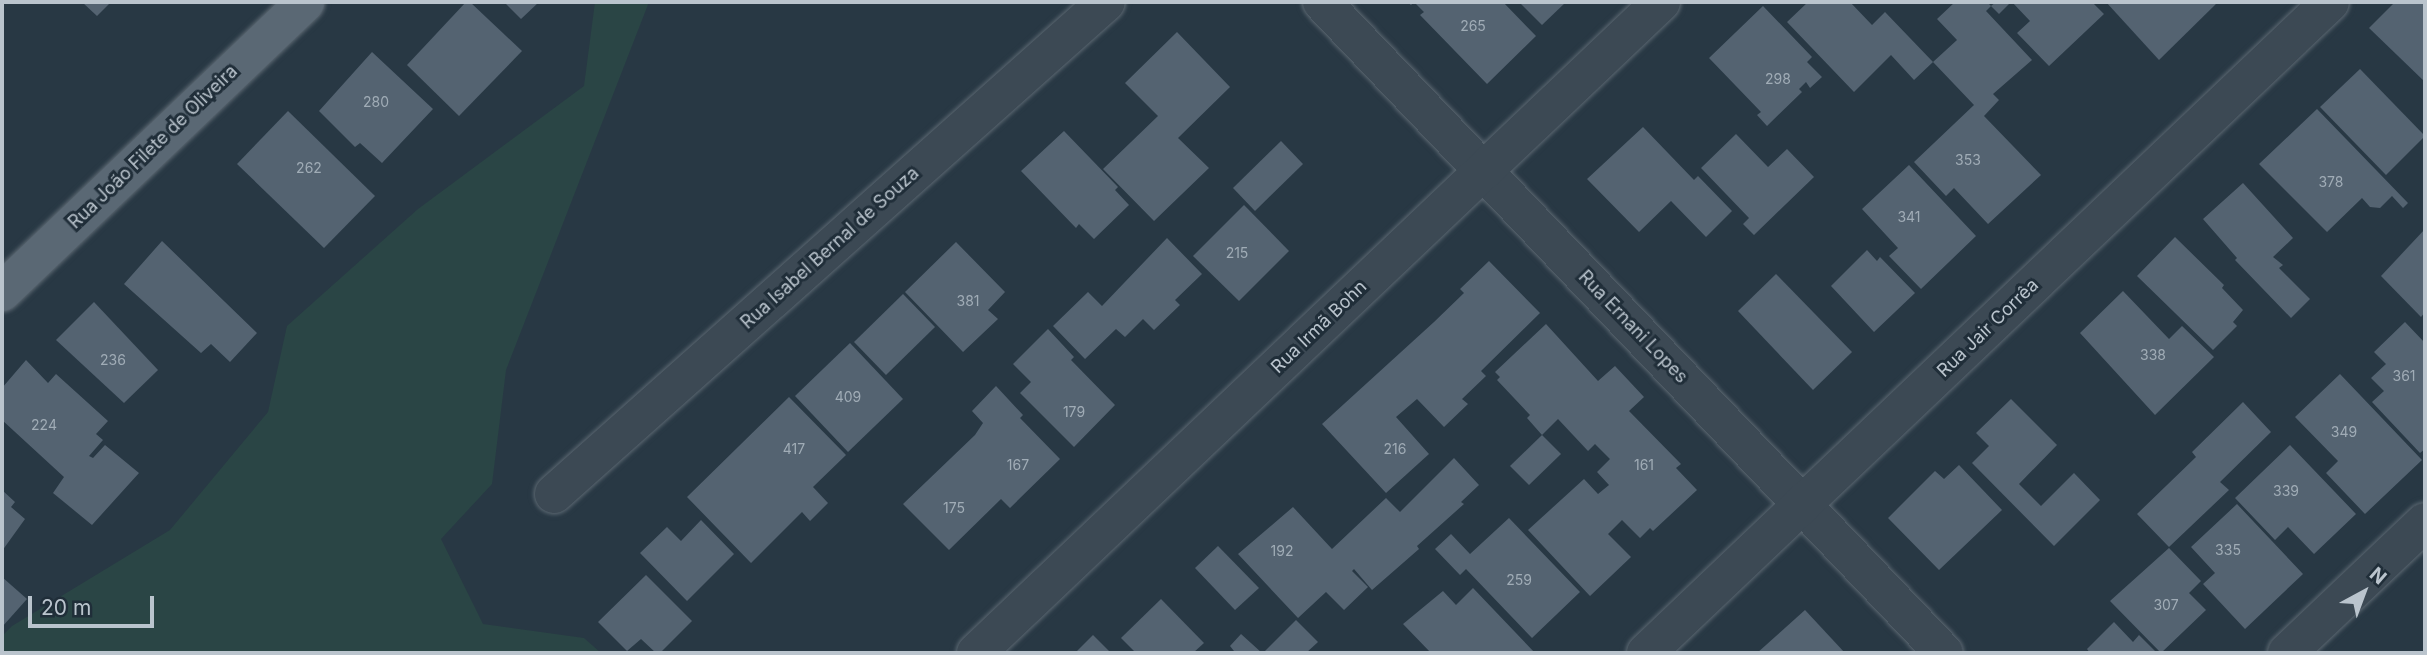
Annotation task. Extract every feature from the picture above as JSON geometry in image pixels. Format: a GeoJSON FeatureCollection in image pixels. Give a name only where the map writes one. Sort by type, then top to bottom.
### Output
{"type":"FeatureCollection","features":[{"type":"Feature","properties":{"kind":"main road","name":"Rua João Filete de Oliveira"},"geometry":{"type":"LineString","coordinates":[[2,292],[305,2]]}},
{"type":"Feature","properties":{"kind":"street","name":"Rua Isabel Bernal de Souza"},"geometry":{"type":"LineString","coordinates":[[554,494],[1106,2]]}},
{"type":"Feature","properties":{"kind":"street","name":"Rua Ernani Lopes"},"geometry":{"type":"LineString","coordinates":[[1322,2],[1944,653]]}},
{"type":"Feature","properties":{"kind":"street","name":"Rua Irmã Bohn"},"geometry":{"type":"LineString","coordinates":[[976,653],[1661,2]]}},
{"type":"Feature","properties":{"kind":"street","name":"Rua Jair Corrêa"},"geometry":{"type":"LineString","coordinates":[[1646,653],[2330,2]]}},
{"type":"Feature","properties":{"kind":"street"},"geometry":{"type":"LineString","coordinates":[[2287,653],[2425,522]]}},
{"type":"Feature","properties":{"kind":"green space"},"geometry":{"type":"Polygon","coordinates":[[[595,2],[649,2],[506,370],[492,484],[441,539],[483,624],[584,638],[601,653],[2,653],[2,636],[12,626],[170,530],[268,412],[287,326],[418,209],[584,86],[595,2]]]}},
{"type":"Feature","properties":{"kind":"building"},"geometry":{"type":"Polygon","coordinates":[[[82,2],[111,2],[97,16],[82,2]]]}},
{"type":"Feature","properties":{"kind":"building"},"geometry":{"type":"Polygon","coordinates":[[[466,2],[470,2],[522,51],[459,116],[407,65],[466,2]]]}},
{"type":"Feature","properties":{"kind":"building"},"geometry":{"type":"Polygon","coordinates":[[[504,2],[539,2],[521,19],[504,2]]]}},
{"type":"Feature","properties":{"kind":"building"},"geometry":{"type":"Polygon","coordinates":[[[1414,2],[1503,2],[1536,36],[1487,84],[1420,15],[1424,12],[1414,2]]]}},
{"type":"Feature","properties":{"kind":"building"},"geometry":{"type":"Polygon","coordinates":[[[1519,2],[1566,2],[1542,25],[1519,2]]]}},
{"type":"Feature","properties":{"kind":"building"},"geometry":{"type":"Polygon","coordinates":[[[1808,2],[1850,2],[1872,25],[1885,12],[1933,62],[1914,80],[1891,55],[1854,92],[1787,22],[1808,2]]]}},
{"type":"Feature","properties":{"kind":"building"},"geometry":{"type":"Polygon","coordinates":[[[1955,2],[1987,2],[1991,6],[1986,11],[2032,60],[1993,94],[1999,100],[1984,116],[2041,175],[1988,224],[1954,188],[1946,196],[1914,162],[1974,105],[1933,62],[1957,40],[1937,19],[1955,2]]]}},
{"type":"Feature","properties":{"kind":"building"},"geometry":{"type":"Polygon","coordinates":[[[1996,2],[2011,2],[1999,14],[1991,6],[1996,2]]]}},
{"type":"Feature","properties":{"kind":"building"},"geometry":{"type":"Polygon","coordinates":[[[2012,2],[2092,2],[2104,14],[2049,66],[2017,33],[2030,21],[2012,2]]]}},
{"type":"Feature","properties":{"kind":"building"},"geometry":{"type":"Polygon","coordinates":[[[2106,2],[2218,2],[2159,60],[2106,2]]]}},
{"type":"Feature","properties":{"kind":"building"},"geometry":{"type":"Polygon","coordinates":[[[2395,2],[2425,2],[2425,82],[2369,28],[2395,2]]]}},
{"type":"Feature","properties":{"kind":"building"},"geometry":{"type":"Polygon","coordinates":[[[1763,6],[1812,57],[1807,62],[1822,77],[1810,88],[1806,82],[1799,89],[1802,92],[1767,126],[1757,115],[1761,112],[1709,58],[1763,6]]]}},
{"type":"Feature","properties":{"kind":"building"},"geometry":{"type":"Polygon","coordinates":[[[1177,32],[1230,87],[1178,138],[1209,168],[1154,221],[1103,169],[1158,116],[1125,83],[1177,32]]]}},
{"type":"Feature","properties":{"kind":"building"},"geometry":{"type":"Polygon","coordinates":[[[372,52],[433,109],[382,163],[360,143],[355,147],[319,111],[372,52]]]}},
{"type":"Feature","properties":{"kind":"building"},"geometry":{"type":"Polygon","coordinates":[[[2360,69],[2425,136],[2386,175],[2320,107],[2360,69]]]}},
{"type":"Feature","properties":{"kind":"building"},"geometry":{"type":"Polygon","coordinates":[[[2317,109],[2408,203],[2403,208],[2392,196],[2380,208],[2370,207],[2362,198],[2327,232],[2259,164],[2317,109]]]}},
{"type":"Feature","properties":{"kind":"building"},"geometry":{"type":"Polygon","coordinates":[[[288,111],[375,196],[324,248],[237,164],[288,111]]]}},
{"type":"Feature","properties":{"kind":"building"},"geometry":{"type":"Polygon","coordinates":[[[1643,127],[1694,180],[1698,176],[1732,211],[1706,237],[1671,201],[1639,232],[1587,179],[1643,127]]]}},
{"type":"Feature","properties":{"kind":"building"},"geometry":{"type":"Polygon","coordinates":[[[1064,131],[1118,187],[1115,190],[1129,205],[1094,239],[1079,224],[1076,228],[1021,171],[1064,131]]]}},
{"type":"Feature","properties":{"kind":"building"},"geometry":{"type":"Polygon","coordinates":[[[1736,134],[1768,167],[1787,149],[1814,177],[1754,235],[1743,224],[1749,218],[1701,168],[1736,134]]]}},
{"type":"Feature","properties":{"kind":"building"},"geometry":{"type":"Polygon","coordinates":[[[1281,141],[1303,164],[1255,211],[1233,188],[1281,141]]]}},
{"type":"Feature","properties":{"kind":"building"},"geometry":{"type":"Polygon","coordinates":[[[1909,165],[1976,236],[1921,289],[1889,256],[1898,248],[1862,209],[1909,165]]]}},
{"type":"Feature","properties":{"kind":"building"},"geometry":{"type":"Polygon","coordinates":[[[2243,183],[2293,238],[2273,257],[2283,265],[2279,268],[2310,299],[2291,318],[2235,260],[2237,258],[2203,219],[2243,183]]]}},
{"type":"Feature","properties":{"kind":"building"},"geometry":{"type":"Polygon","coordinates":[[[1244,205],[1289,251],[1239,301],[1193,256],[1244,205]]]}},
{"type":"Feature","properties":{"kind":"building"},"geometry":{"type":"Polygon","coordinates":[[[2425,229],[2425,312],[2421,317],[2381,276],[2425,229]]]}},
{"type":"Feature","properties":{"kind":"building"},"geometry":{"type":"Polygon","coordinates":[[[2175,237],[2224,285],[2222,288],[2243,310],[2233,322],[2237,326],[2213,350],[2137,276],[2175,237]]]}},
{"type":"Feature","properties":{"kind":"building"},"geometry":{"type":"Polygon","coordinates":[[[1167,238],[1202,274],[1175,300],[1180,305],[1154,330],[1143,319],[1125,337],[1116,329],[1085,359],[1053,326],[1088,292],[1102,306],[1167,238]]]}},
{"type":"Feature","properties":{"kind":"building"},"geometry":{"type":"Polygon","coordinates":[[[162,241],[257,333],[230,362],[211,344],[201,353],[124,284],[162,241]]]}},
{"type":"Feature","properties":{"kind":"building"},"geometry":{"type":"Polygon","coordinates":[[[956,242],[1005,292],[988,310],[998,319],[963,352],[905,292],[956,242]]]}},
{"type":"Feature","properties":{"kind":"building"},"geometry":{"type":"Polygon","coordinates":[[[1867,250],[1877,261],[1880,257],[1915,293],[1874,332],[1831,286],[1867,250]]]}},
{"type":"Feature","properties":{"kind":"building"},"geometry":{"type":"Polygon","coordinates":[[[1489,261],[1540,313],[1481,371],[1486,376],[1462,399],[1468,404],[1444,427],[1417,399],[1396,417],[1429,454],[1386,493],[1322,424],[1464,293],[1460,289],[1489,261]]]}},
{"type":"Feature","properties":{"kind":"building"},"geometry":{"type":"Polygon","coordinates":[[[1776,274],[1852,352],[1813,390],[1738,311],[1776,274]]]}},
{"type":"Feature","properties":{"kind":"building"},"geometry":{"type":"Polygon","coordinates":[[[2123,291],[2169,339],[2182,326],[2214,357],[2155,415],[2080,333],[2123,291]]]}},
{"type":"Feature","properties":{"kind":"building"},"geometry":{"type":"Polygon","coordinates":[[[903,294],[935,327],[886,375],[854,342],[903,294]]]}},
{"type":"Feature","properties":{"kind":"building"},"geometry":{"type":"Polygon","coordinates":[[[94,302],[158,370],[124,403],[56,340],[94,302]]]}},
{"type":"Feature","properties":{"kind":"building"},"geometry":{"type":"Polygon","coordinates":[[[2405,322],[2425,343],[2425,449],[2420,453],[2372,402],[2384,391],[2371,378],[2386,364],[2374,352],[2405,322]]]}},
{"type":"Feature","properties":{"kind":"building"},"geometry":{"type":"Polygon","coordinates":[[[1546,324],[1598,381],[1615,366],[1644,397],[1629,411],[1681,464],[1676,468],[1697,490],[1653,531],[1650,528],[1640,538],[1622,520],[1608,534],[1631,557],[1590,596],[1528,530],[1584,479],[1598,494],[1609,485],[1597,472],[1610,459],[1595,444],[1588,451],[1558,419],[1542,435],[1527,418],[1530,415],[1497,380],[1500,377],[1495,372],[1546,324]]]}},
{"type":"Feature","properties":{"kind":"building"},"geometry":{"type":"Polygon","coordinates":[[[1048,329],[1074,357],[1071,360],[1115,405],[1074,447],[1020,393],[1031,382],[1013,364],[1048,329]]]}},
{"type":"Feature","properties":{"kind":"building"},"geometry":{"type":"Polygon","coordinates":[[[850,343],[903,399],[848,452],[795,396],[850,343]]]}},
{"type":"Feature","properties":{"kind":"building"},"geometry":{"type":"Polygon","coordinates":[[[26,360],[48,383],[56,374],[108,421],[96,434],[103,440],[89,456],[93,458],[105,445],[139,473],[92,525],[53,493],[64,477],[2,420],[2,388],[26,360]]]}},
{"type":"Feature","properties":{"kind":"building"},"geometry":{"type":"Polygon","coordinates":[[[2340,374],[2422,460],[2365,514],[2326,473],[2338,461],[2295,417],[2340,374]]]}},
{"type":"Feature","properties":{"kind":"building"},"geometry":{"type":"Polygon","coordinates":[[[996,386],[1023,415],[1020,418],[1060,459],[1010,508],[1001,499],[949,550],[903,504],[975,435],[983,423],[972,411],[996,386]]]}},
{"type":"Feature","properties":{"kind":"building"},"geometry":{"type":"Polygon","coordinates":[[[789,397],[846,455],[813,487],[828,503],[810,521],[802,512],[751,563],[687,497],[789,397]]]}},
{"type":"Feature","properties":{"kind":"building"},"geometry":{"type":"Polygon","coordinates":[[[2011,399],[2057,445],[2019,484],[2041,506],[2074,473],[2100,500],[2054,546],[1972,463],[1989,446],[1976,433],[2011,399]]]}},
{"type":"Feature","properties":{"kind":"building"},"geometry":{"type":"Polygon","coordinates":[[[2243,402],[2271,432],[2220,482],[2229,490],[2169,547],[2137,514],[2196,457],[2192,452],[2243,402]]]}},
{"type":"Feature","properties":{"kind":"building"},"geometry":{"type":"Polygon","coordinates":[[[1542,435],[1561,454],[1529,485],[1510,466],[1542,435]]]}},
{"type":"Feature","properties":{"kind":"building"},"geometry":{"type":"Polygon","coordinates":[[[2290,445],[2356,514],[2314,554],[2288,527],[2275,540],[2235,498],[2290,445]]]}},
{"type":"Feature","properties":{"kind":"building"},"geometry":{"type":"Polygon","coordinates":[[[1454,458],[1479,485],[1461,502],[1464,504],[1417,546],[1419,549],[1372,590],[1354,569],[1352,571],[1368,587],[1344,610],[1326,592],[1298,618],[1238,554],[1293,507],[1332,549],[1386,498],[1400,512],[1454,458]]]}},
{"type":"Feature","properties":{"kind":"building"},"geometry":{"type":"Polygon","coordinates":[[[1959,465],[2002,510],[1939,570],[1888,518],[1935,471],[1944,479],[1959,465]]]}},
{"type":"Feature","properties":{"kind":"building"},"geometry":{"type":"Polygon","coordinates":[[[2,490],[15,502],[11,507],[25,519],[2,551],[2,490]]]}},
{"type":"Feature","properties":{"kind":"building"},"geometry":{"type":"Polygon","coordinates":[[[2237,504],[2303,574],[2245,629],[2203,584],[2215,573],[2191,547],[2237,504]]]}},
{"type":"Feature","properties":{"kind":"building"},"geometry":{"type":"Polygon","coordinates":[[[1509,518],[1580,592],[1532,638],[1466,569],[1460,575],[1435,549],[1451,534],[1470,554],[1509,518]]]}},
{"type":"Feature","properties":{"kind":"building"},"geometry":{"type":"Polygon","coordinates":[[[701,520],[734,554],[687,601],[640,553],[667,527],[681,541],[701,520]]]}},
{"type":"Feature","properties":{"kind":"building"},"geometry":{"type":"Polygon","coordinates":[[[1218,546],[1259,588],[1235,610],[1195,568],[1218,546]]]}},
{"type":"Feature","properties":{"kind":"building"},"geometry":{"type":"Polygon","coordinates":[[[2169,548],[2201,581],[2189,593],[2206,610],[2161,653],[2110,601],[2169,548]]]}},
{"type":"Feature","properties":{"kind":"building"},"geometry":{"type":"Polygon","coordinates":[[[646,575],[692,621],[660,653],[656,653],[641,639],[627,651],[598,622],[646,575]]]}},
{"type":"Feature","properties":{"kind":"building"},"geometry":{"type":"Polygon","coordinates":[[[2,577],[27,599],[2,627],[2,577]]]}},
{"type":"Feature","properties":{"kind":"building"},"geometry":{"type":"Polygon","coordinates":[[[1473,588],[1535,653],[1431,653],[1403,624],[1443,591],[1456,605],[1473,588]]]}},
{"type":"Feature","properties":{"kind":"building"},"geometry":{"type":"Polygon","coordinates":[[[1161,599],[1204,643],[1193,653],[1136,653],[1121,638],[1161,599]]]}},
{"type":"Feature","properties":{"kind":"building"},"geometry":{"type":"Polygon","coordinates":[[[1805,610],[1845,653],[1757,653],[1805,610]]]}},
{"type":"Feature","properties":{"kind":"building"},"geometry":{"type":"Polygon","coordinates":[[[1296,620],[1318,642],[1306,653],[1263,653],[1296,620]]]}},
{"type":"Feature","properties":{"kind":"building"},"geometry":{"type":"Polygon","coordinates":[[[2114,622],[2133,642],[2139,635],[2157,653],[2090,653],[2087,649],[2114,622]]]}},
{"type":"Feature","properties":{"kind":"building"},"geometry":{"type":"Polygon","coordinates":[[[1241,634],[1262,653],[1232,653],[1234,651],[1230,646],[1241,634]]]}},
{"type":"Feature","properties":{"kind":"building"},"geometry":{"type":"Polygon","coordinates":[[[1093,635],[1111,653],[1075,653],[1093,635]]]}}]}
